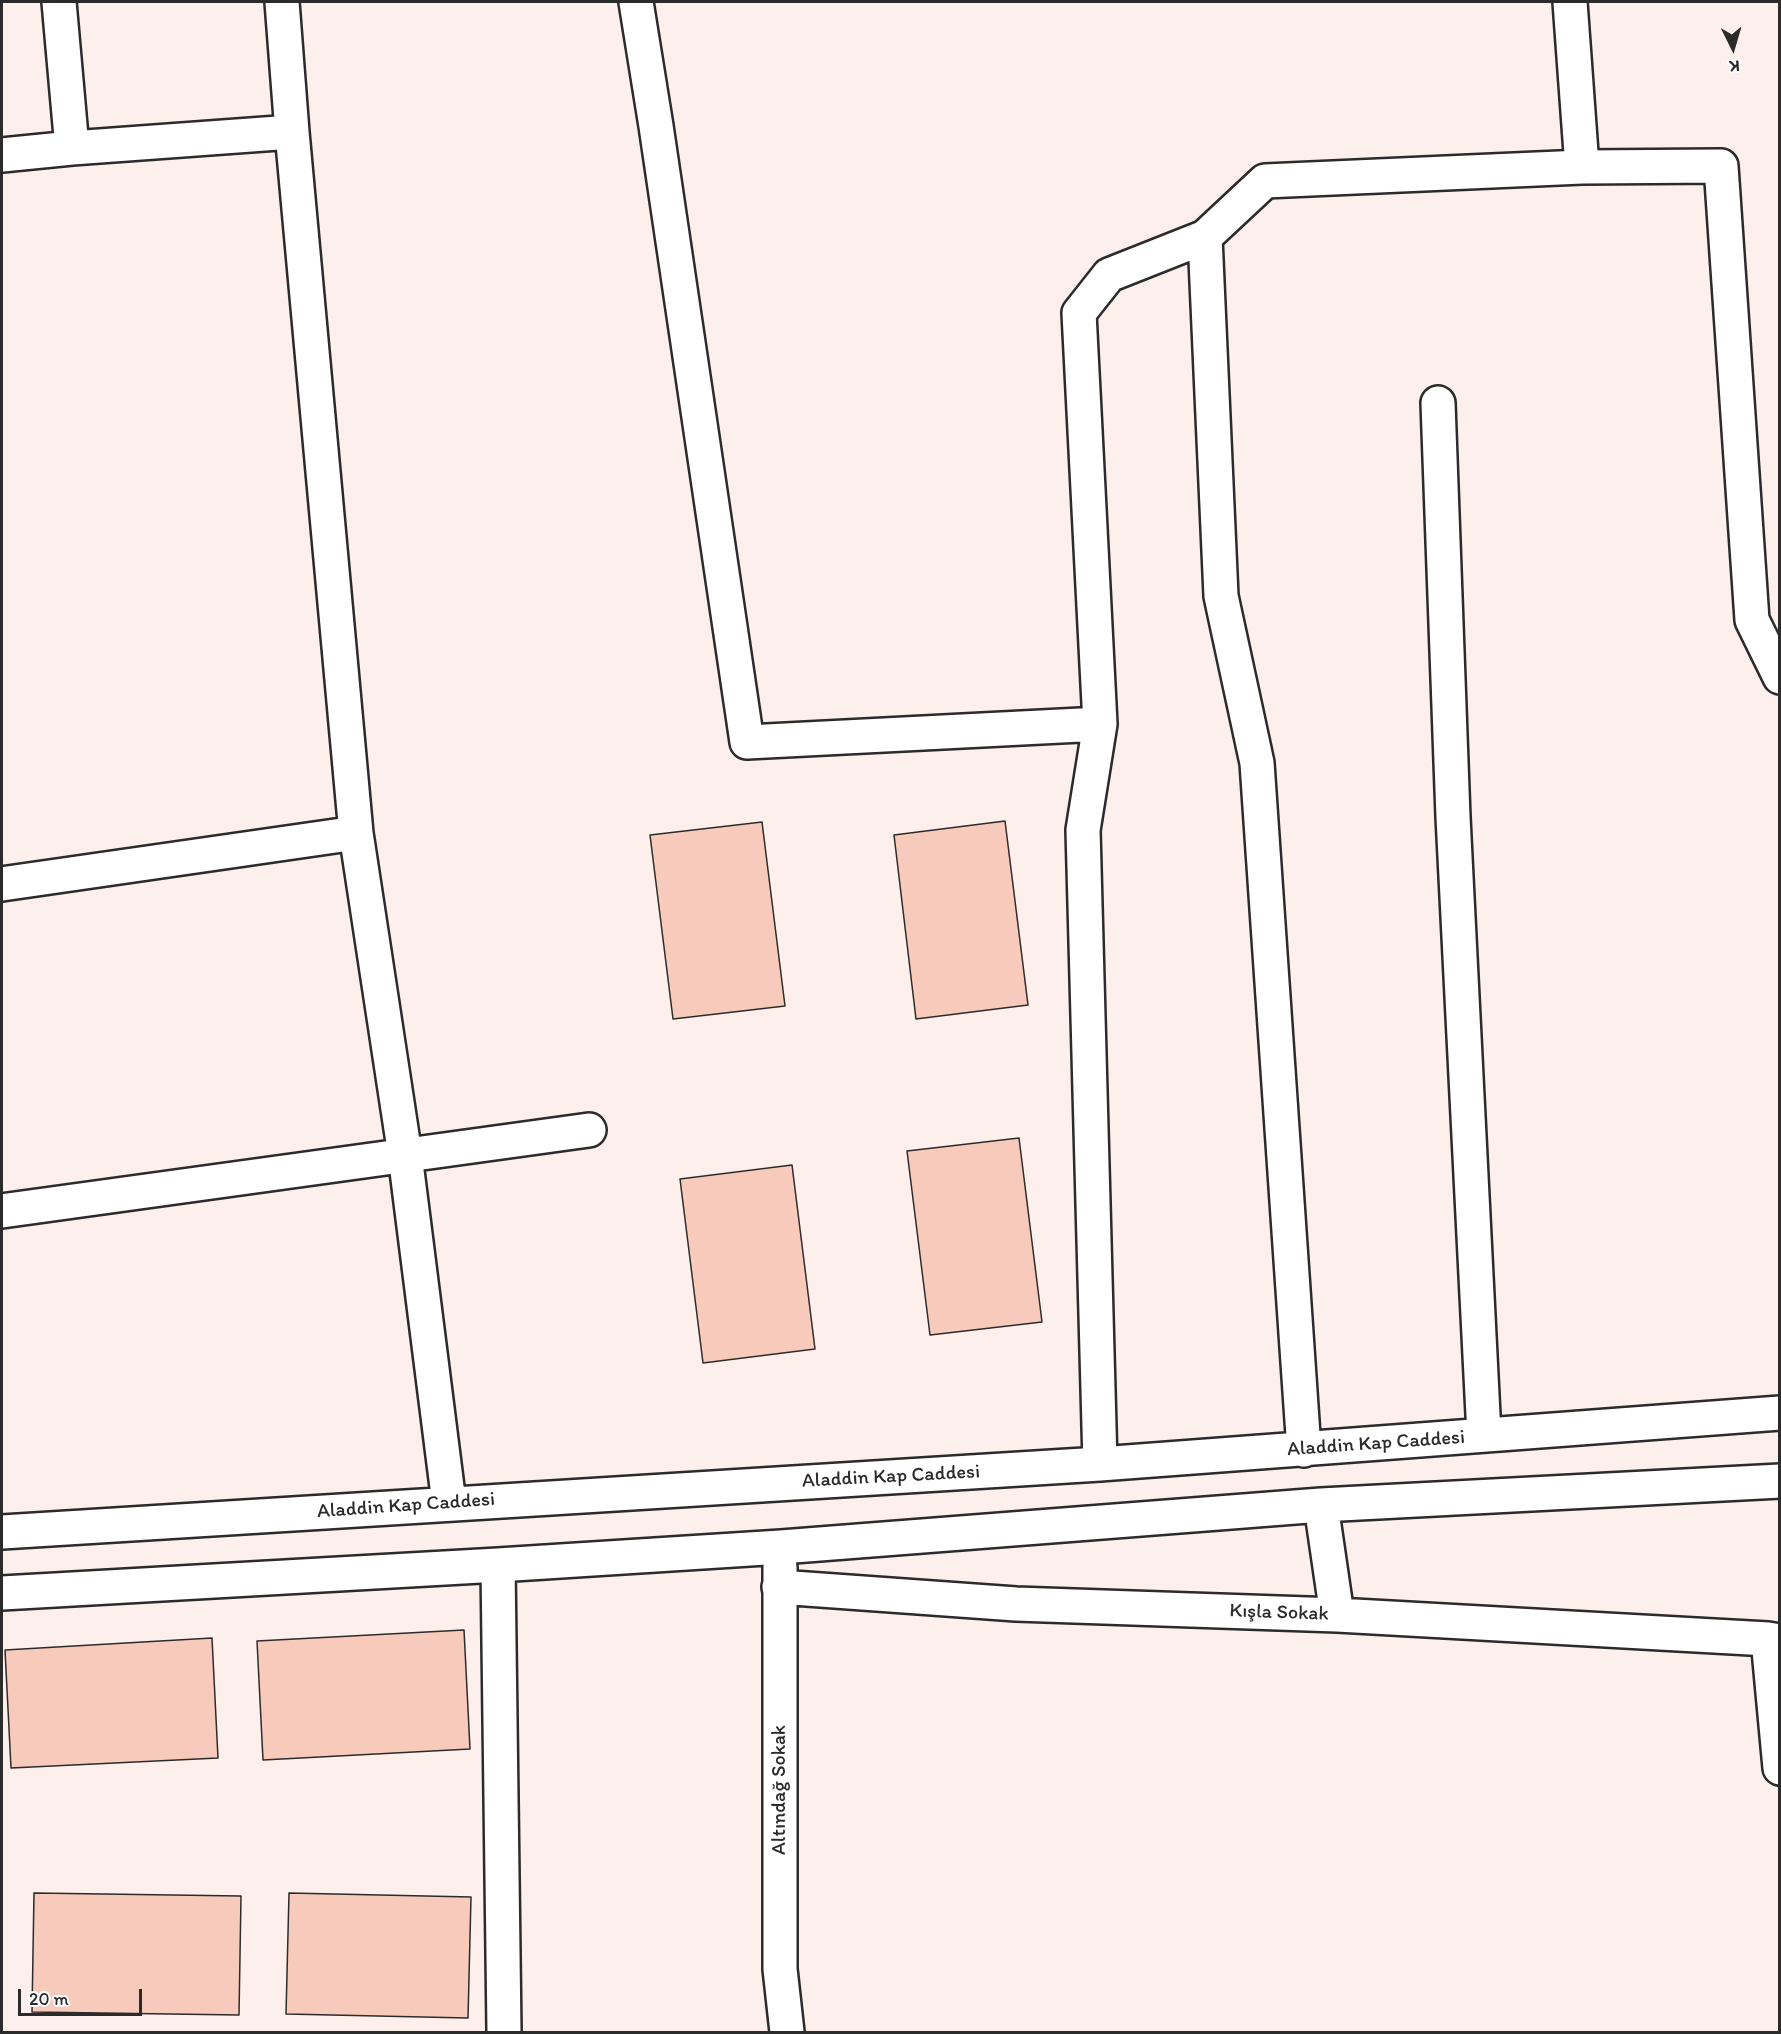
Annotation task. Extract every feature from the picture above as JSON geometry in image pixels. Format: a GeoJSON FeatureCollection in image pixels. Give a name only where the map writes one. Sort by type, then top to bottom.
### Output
{"type":"FeatureCollection","features":[{"type":"Feature","properties":{"kind":"street"},"geometry":{"type":"LineString","coordinates":[[59,2],[72,148]]}},
{"type":"Feature","properties":{"kind":"street"},"geometry":{"type":"LineString","coordinates":[[282,2],[356,832],[405,1155],[449,1503]]}},
{"type":"Feature","properties":{"kind":"street"},"geometry":{"type":"LineString","coordinates":[[636,2],[747,742],[1100,724]]}},
{"type":"Feature","properties":{"kind":"street"},"geometry":{"type":"LineString","coordinates":[[1570,2],[1582,168]]}},
{"type":"Feature","properties":{"kind":"street"},"geometry":{"type":"LineString","coordinates":[[2,155],[292,132]]}},
{"type":"Feature","properties":{"kind":"street"},"geometry":{"type":"LineString","coordinates":[[1100,1464],[1083,830],[1100,724],[1079,313],[1109,275],[1206,237],[1265,181],[1582,168],[1721,166],[1752,620],[1779,676]]}},
{"type":"Feature","properties":{"kind":"street"},"geometry":{"type":"LineString","coordinates":[[1206,237],[1221,596],[1257,763],[1304,1449]]}},
{"type":"Feature","properties":{"kind":"street"},"geometry":{"type":"LineString","coordinates":[[1438,403],[1452,794],[1484,1435]]}},
{"type":"Feature","properties":{"kind":"street"},"geometry":{"type":"LineString","coordinates":[[2,884],[356,832]]}},
{"type":"Feature","properties":{"kind":"street"},"geometry":{"type":"LineString","coordinates":[[2,1211],[590,1130]]}},
{"type":"Feature","properties":{"kind":"street","name":"Aladdin Kap Caddesi"},"geometry":{"type":"LineString","coordinates":[[2,1532],[1100,1464],[1779,1413]]}},
{"type":"Feature","properties":{"kind":"street"},"geometry":{"type":"LineString","coordinates":[[2,1593],[781,1547],[1321,1504],[1779,1481]]}},
{"type":"Feature","properties":{"kind":"street"},"geometry":{"type":"LineString","coordinates":[[1321,1504],[1337,1615]]}},
{"type":"Feature","properties":{"kind":"street","name":"Altındağ Sokak"},"geometry":{"type":"LineString","coordinates":[[781,1547],[779,1587],[780,1969],[787,2032]]}},
{"type":"Feature","properties":{"kind":"street"},"geometry":{"type":"LineString","coordinates":[[498,1565],[504,2032]]}},
{"type":"Feature","properties":{"kind":"street","name":"Kışla Sokak"},"geometry":{"type":"LineString","coordinates":[[779,1587],[1016,1604],[1337,1615],[1774,1640]]}},
{"type":"Feature","properties":{"kind":"street"},"geometry":{"type":"LineString","coordinates":[[1774,1640],[1779,1768]]}},
{"type":"Feature","properties":{"kind":"building"},"geometry":{"type":"Polygon","coordinates":[[[1005,821],[1028,1005],[916,1019],[894,835],[1005,821]]]}},
{"type":"Feature","properties":{"kind":"building"},"geometry":{"type":"Polygon","coordinates":[[[762,822],[785,1006],[673,1019],[650,835],[762,822]]]}},
{"type":"Feature","properties":{"kind":"building"},"geometry":{"type":"Polygon","coordinates":[[[1019,1138],[1042,1322],[930,1335],[907,1151],[1019,1138]]]}},
{"type":"Feature","properties":{"kind":"building"},"geometry":{"type":"Polygon","coordinates":[[[792,1165],[815,1349],[703,1363],[680,1179],[792,1165]]]}},
{"type":"Feature","properties":{"kind":"building"},"geometry":{"type":"Polygon","coordinates":[[[464,1630],[470,1749],[263,1760],[257,1641],[464,1630]]]}},
{"type":"Feature","properties":{"kind":"building"},"geometry":{"type":"Polygon","coordinates":[[[212,1638],[218,1758],[11,1768],[5,1650],[212,1638]]]}},
{"type":"Feature","properties":{"kind":"building"},"geometry":{"type":"Polygon","coordinates":[[[34,1893],[241,1896],[239,2015],[32,2012],[34,1893]]]}},
{"type":"Feature","properties":{"kind":"building"},"geometry":{"type":"Polygon","coordinates":[[[289,1893],[471,1897],[468,2018],[286,2014],[289,1893]]]}}]}
